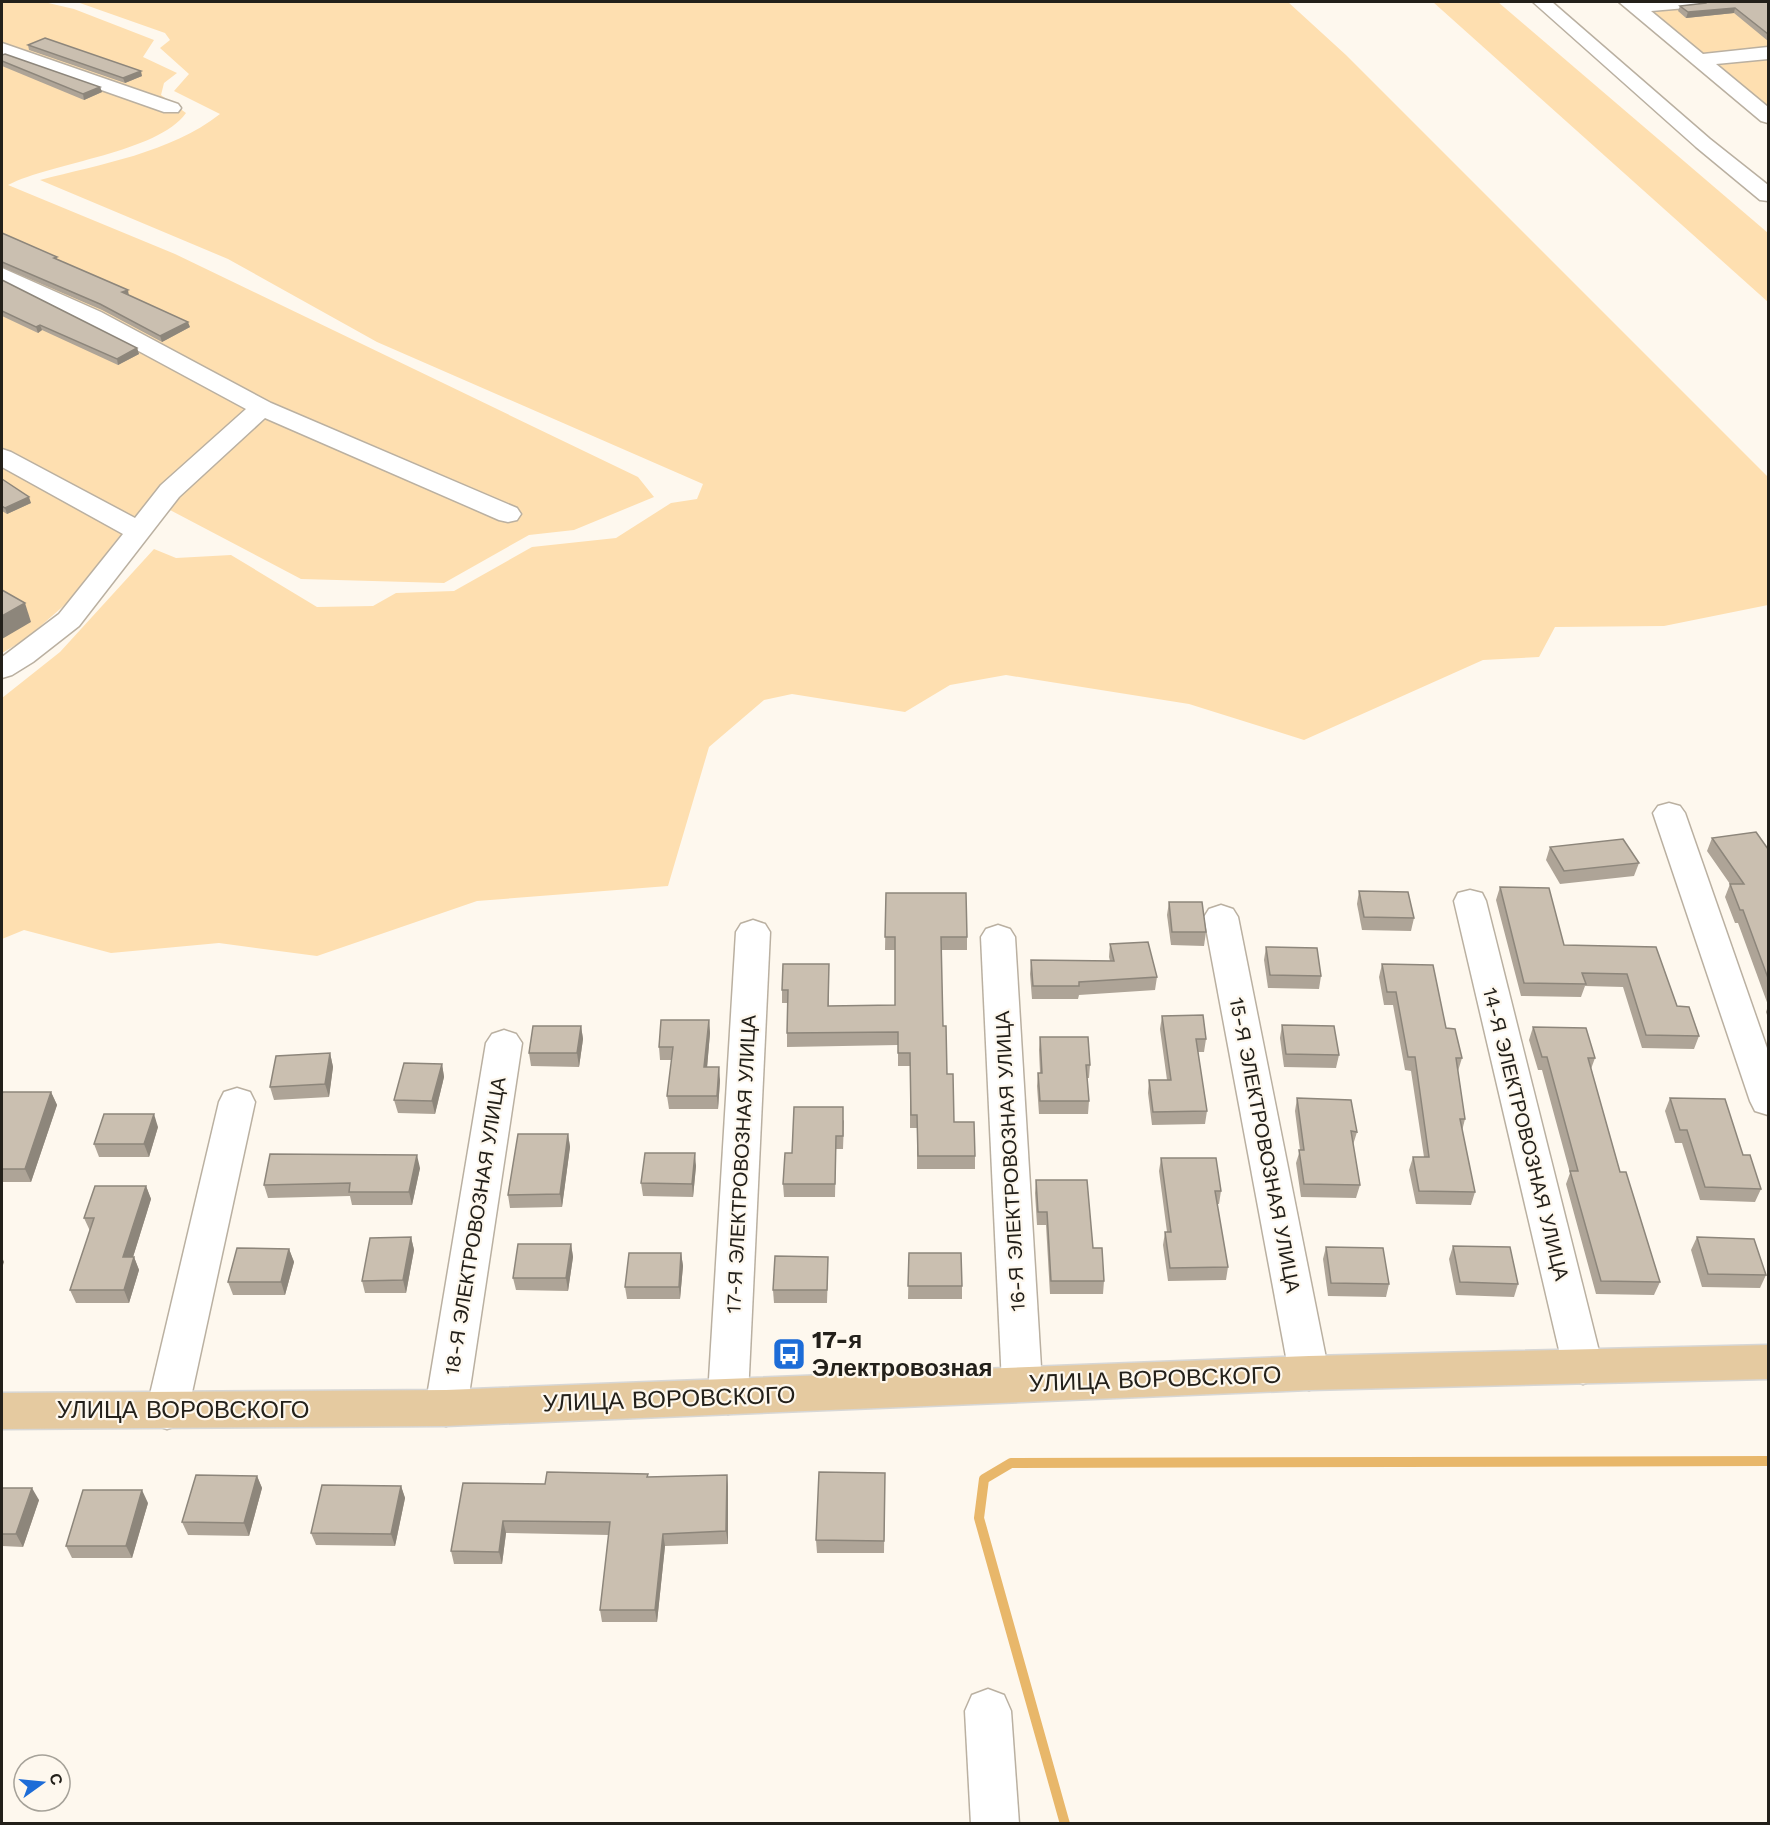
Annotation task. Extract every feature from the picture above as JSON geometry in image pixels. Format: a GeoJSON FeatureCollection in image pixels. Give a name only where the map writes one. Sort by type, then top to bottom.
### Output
{"type":"FeatureCollection","features":[{"type":"Feature","properties":{"kind":"main road","name":"УЛИЦА ВОРОВСКОГО"},"geometry":{"type":"LineString","coordinates":[[2,1411],[446,1408],[1309,1373],[1768,1362]]}},
{"type":"Feature","properties":{"kind":"street"},"geometry":{"type":"LineString","coordinates":[[1542,2],[1703,143],[1768,195]]}},
{"type":"Feature","properties":{"kind":"street"},"geometry":{"type":"LineString","coordinates":[[1631,4],[1698,2]]}},
{"type":"Feature","properties":{"kind":"street"},"geometry":{"type":"LineString","coordinates":[[1631,4],[1702,60],[1768,117]]}},
{"type":"Feature","properties":{"kind":"street"},"geometry":{"type":"LineString","coordinates":[[2,49],[171,108]]}},
{"type":"Feature","properties":{"kind":"street"},"geometry":{"type":"LineString","coordinates":[[1702,60],[1768,53]]}},
{"type":"Feature","properties":{"kind":"street"},"geometry":{"type":"LineString","coordinates":[[2,275],[93,317],[262,408],[508,514]]}},
{"type":"Feature","properties":{"kind":"street"},"geometry":{"type":"LineString","coordinates":[[2,669],[23,656],[69,620],[170,491],[262,408]]}},
{"type":"Feature","properties":{"kind":"street"},"geometry":{"type":"LineString","coordinates":[[2,457],[138,531]]}},
{"type":"Feature","properties":{"kind":"street"},"geometry":{"type":"LineString","coordinates":[[1669,813],[1768,1101]]}},
{"type":"Feature","properties":{"kind":"street","name":"14-Я ЭЛЕКТРОВОЗНАЯ УЛИЦА"},"geometry":{"type":"LineString","coordinates":[[1470,901],[1582,1366]]}},
{"type":"Feature","properties":{"kind":"street","name":"15-Я ЭЛЕКТРОВОЗНАЯ УЛИЦА"},"geometry":{"type":"LineString","coordinates":[[1221,916],[1309,1373]]}},
{"type":"Feature","properties":{"kind":"street","name":"17-Я ЭЛЕКТРОВОЗНАЯ УЛИЦА"},"geometry":{"type":"LineString","coordinates":[[728,1396],[753,932]]}},
{"type":"Feature","properties":{"kind":"street","name":"16-Я ЭЛЕКТРОВОЗНАЯ УЛИЦА"},"geometry":{"type":"LineString","coordinates":[[998,937],[1022,1384]]}},
{"type":"Feature","properties":{"kind":"street","name":"18-Я ЭЛЕКТРОВОЗНАЯ УЛИЦА"},"geometry":{"type":"LineString","coordinates":[[446,1408],[504,1043]]}},
{"type":"Feature","properties":{"kind":"street"},"geometry":{"type":"LineString","coordinates":[[167,1411],[237,1102]]}},
{"type":"Feature","properties":{"kind":"street"},"geometry":{"type":"LineString","coordinates":[[988,1711],[995,1824]]}},
{"type":"Feature","properties":{"kind":"shaded area"},"geometry":{"type":"Polygon","coordinates":[[[2,2],[44,2],[74,9],[154,40],[143,57],[177,73],[164,83],[161,95],[186,113],[172,127],[152,138],[8,185],[175,254],[638,477],[654,497],[574,530],[529,535],[444,583],[301,579],[151,500],[114,543],[77,594],[26,639],[2,653],[2,2]]]}},
{"type":"Feature","properties":{"kind":"shaded area"},"geometry":{"type":"Polygon","coordinates":[[[77,2],[1288,2],[1346,55],[1768,477],[1768,605],[1664,626],[1555,627],[1539,657],[1483,660],[1304,740],[1189,704],[1006,675],[950,685],[905,712],[792,694],[764,700],[709,747],[668,886],[477,901],[317,956],[219,943],[111,953],[24,930],[2,939],[2,698],[60,652],[154,549],[176,558],[231,555],[317,607],[373,606],[396,593],[454,591],[532,547],[616,538],[671,503],[697,499],[703,484],[377,342],[228,259],[40,180],[157,148],[179,139],[220,114],[174,91],[189,74],[160,48],[170,40],[165,33],[77,2]]]}},
{"type":"Feature","properties":{"kind":"shaded area"},"geometry":{"type":"Polygon","coordinates":[[[1433,2],[1498,2],[1768,233],[1768,302],[1433,2]]]}},
{"type":"Feature","properties":{"kind":"shaded area"},"geometry":{"type":"Polygon","coordinates":[[[1622,2],[1768,2],[1768,124],[1630,8],[1622,2]]]}},
{"type":"Feature","properties":{"kind":"building"},"geometry":{"type":"Polygon","coordinates":[[[1707,2],[1768,2],[1768,34],[1735,8],[1688,12],[1680,6],[1707,2]]]}},
{"type":"Feature","properties":{"kind":"building"},"geometry":{"type":"Polygon","coordinates":[[[45,38],[141,71],[123,78],[28,45],[45,38]]]}},
{"type":"Feature","properties":{"kind":"building"},"geometry":{"type":"Polygon","coordinates":[[[5,54],[100,87],[83,94],[2,61],[2,55],[5,54]]]}},
{"type":"Feature","properties":{"kind":"building"},"geometry":{"type":"Polygon","coordinates":[[[2,233],[128,290],[122,292],[188,322],[160,336],[100,304],[2,262],[2,233]]]}},
{"type":"Feature","properties":{"kind":"building"},"geometry":{"type":"Polygon","coordinates":[[[2,280],[137,348],[117,359],[2,311],[2,280]]]}},
{"type":"Feature","properties":{"kind":"building"},"geometry":{"type":"Polygon","coordinates":[[[2,479],[29,497],[5,508],[2,506],[2,479]]]}},
{"type":"Feature","properties":{"kind":"building"},"geometry":{"type":"Polygon","coordinates":[[[2,590],[25,603],[2,616],[2,590]]]}},
{"type":"Feature","properties":{"kind":"building"},"geometry":{"type":"Polygon","coordinates":[[[1756,832],[1768,849],[1768,978],[1743,910],[1740,910],[1730,884],[1744,884],[1712,838],[1756,832]]]}},
{"type":"Feature","properties":{"kind":"building"},"geometry":{"type":"Polygon","coordinates":[[[1623,839],[1639,863],[1564,871],[1550,847],[1623,839]]]}},
{"type":"Feature","properties":{"kind":"building"},"geometry":{"type":"Polygon","coordinates":[[[1500,887],[1549,888],[1564,945],[1656,947],[1677,1006],[1689,1007],[1699,1036],[1646,1035],[1627,974],[1582,973],[1586,984],[1524,983],[1500,887]]]}},
{"type":"Feature","properties":{"kind":"building"},"geometry":{"type":"Polygon","coordinates":[[[1359,891],[1408,892],[1414,918],[1364,917],[1359,891]]]}},
{"type":"Feature","properties":{"kind":"building"},"geometry":{"type":"Polygon","coordinates":[[[886,893],[966,893],[967,937],[941,937],[943,1026],[946,1026],[947,1074],[953,1074],[954,1122],[974,1122],[975,1156],[918,1156],[917,1115],[911,1115],[910,1053],[898,1053],[898,1032],[787,1033],[788,990],[782,990],[783,964],[829,964],[828,1006],[895,1005],[895,937],[885,937],[886,893]]]}},
{"type":"Feature","properties":{"kind":"building"},"geometry":{"type":"Polygon","coordinates":[[[1169,902],[1202,902],[1206,932],[1172,932],[1169,902]]]}},
{"type":"Feature","properties":{"kind":"building"},"geometry":{"type":"Polygon","coordinates":[[[1148,942],[1157,977],[1079,982],[1079,986],[1033,986],[1031,960],[1114,961],[1110,944],[1148,942]]]}},
{"type":"Feature","properties":{"kind":"building"},"geometry":{"type":"Polygon","coordinates":[[[1266,947],[1317,948],[1321,976],[1270,975],[1266,947]]]}},
{"type":"Feature","properties":{"kind":"building"},"geometry":{"type":"Polygon","coordinates":[[[1382,964],[1433,965],[1446,1028],[1455,1029],[1462,1058],[1456,1058],[1465,1119],[1460,1119],[1475,1192],[1419,1191],[1413,1157],[1429,1157],[1415,1057],[1408,1057],[1396,992],[1387,992],[1382,964]]]}},
{"type":"Feature","properties":{"kind":"building"},"geometry":{"type":"Polygon","coordinates":[[[1203,1015],[1206,1039],[1196,1039],[1207,1111],[1153,1112],[1149,1080],[1171,1080],[1162,1016],[1203,1015]]]}},
{"type":"Feature","properties":{"kind":"building"},"geometry":{"type":"Polygon","coordinates":[[[661,1020],[709,1020],[704,1067],[719,1067],[717,1096],[667,1096],[673,1047],[659,1047],[661,1020]]]}},
{"type":"Feature","properties":{"kind":"building"},"geometry":{"type":"Polygon","coordinates":[[[1282,1025],[1334,1026],[1339,1055],[1286,1054],[1282,1025]]]}},
{"type":"Feature","properties":{"kind":"building"},"geometry":{"type":"Polygon","coordinates":[[[533,1026],[581,1026],[577,1053],[529,1053],[533,1026]]]}},
{"type":"Feature","properties":{"kind":"building"},"geometry":{"type":"Polygon","coordinates":[[[1533,1027],[1586,1028],[1595,1058],[1588,1058],[1620,1172],[1626,1172],[1660,1282],[1601,1281],[1570,1171],[1578,1171],[1547,1057],[1542,1057],[1533,1027]]]}},
{"type":"Feature","properties":{"kind":"building"},"geometry":{"type":"Polygon","coordinates":[[[1040,1037],[1088,1037],[1090,1065],[1086,1065],[1089,1101],[1040,1101],[1038,1073],[1042,1073],[1040,1037]]]}},
{"type":"Feature","properties":{"kind":"building"},"geometry":{"type":"Polygon","coordinates":[[[330,1053],[325,1084],[270,1087],[276,1056],[330,1053]]]}},
{"type":"Feature","properties":{"kind":"building"},"geometry":{"type":"Polygon","coordinates":[[[404,1063],[442,1064],[432,1101],[394,1100],[404,1063]]]}},
{"type":"Feature","properties":{"kind":"building"},"geometry":{"type":"Polygon","coordinates":[[[3,1092],[51,1092],[25,1169],[2,1169],[3,1092]]]}},
{"type":"Feature","properties":{"kind":"building"},"geometry":{"type":"Polygon","coordinates":[[[1297,1098],[1351,1100],[1357,1132],[1351,1131],[1360,1185],[1304,1184],[1299,1150],[1304,1150],[1297,1098]]]}},
{"type":"Feature","properties":{"kind":"building"},"geometry":{"type":"Polygon","coordinates":[[[1670,1098],[1725,1099],[1743,1155],[1750,1155],[1761,1189],[1705,1187],[1687,1130],[1680,1130],[1670,1098]]]}},
{"type":"Feature","properties":{"kind":"building"},"geometry":{"type":"Polygon","coordinates":[[[794,1107],[843,1107],[843,1136],[836,1136],[835,1184],[783,1184],[785,1153],[792,1153],[794,1107]]]}},
{"type":"Feature","properties":{"kind":"building"},"geometry":{"type":"Polygon","coordinates":[[[104,1114],[154,1114],[144,1144],[94,1144],[104,1114]]]}},
{"type":"Feature","properties":{"kind":"building"},"geometry":{"type":"Polygon","coordinates":[[[518,1134],[568,1134],[560,1194],[508,1195],[518,1134]]]}},
{"type":"Feature","properties":{"kind":"building"},"geometry":{"type":"Polygon","coordinates":[[[645,1153],[695,1153],[692,1184],[641,1183],[645,1153]]]}},
{"type":"Feature","properties":{"kind":"building"},"geometry":{"type":"Polygon","coordinates":[[[270,1154],[417,1155],[409,1192],[349,1192],[350,1183],[264,1185],[270,1154]]]}},
{"type":"Feature","properties":{"kind":"building"},"geometry":{"type":"Polygon","coordinates":[[[1161,1158],[1216,1158],[1221,1191],[1215,1191],[1228,1267],[1170,1268],[1165,1232],[1171,1232],[1161,1158]]]}},
{"type":"Feature","properties":{"kind":"building"},"geometry":{"type":"Polygon","coordinates":[[[1036,1180],[1087,1180],[1093,1248],[1102,1248],[1104,1281],[1051,1281],[1047,1212],[1038,1212],[1036,1180]]]}},
{"type":"Feature","properties":{"kind":"building"},"geometry":{"type":"Polygon","coordinates":[[[95,1186],[146,1186],[123,1257],[134,1257],[124,1290],[70,1290],[94,1218],[84,1218],[95,1186]]]}},
{"type":"Feature","properties":{"kind":"building"},"geometry":{"type":"Polygon","coordinates":[[[411,1237],[403,1280],[362,1281],[370,1238],[411,1237]]]}},
{"type":"Feature","properties":{"kind":"building"},"geometry":{"type":"Polygon","coordinates":[[[1697,1237],[1754,1239],[1766,1275],[1708,1274],[1697,1237]]]}},
{"type":"Feature","properties":{"kind":"building"},"geometry":{"type":"Polygon","coordinates":[[[518,1244],[571,1244],[566,1278],[513,1278],[518,1244]]]}},
{"type":"Feature","properties":{"kind":"building"},"geometry":{"type":"Polygon","coordinates":[[[1453,1246],[1510,1247],[1518,1284],[1460,1282],[1453,1246]]]}},
{"type":"Feature","properties":{"kind":"building"},"geometry":{"type":"Polygon","coordinates":[[[1326,1247],[1383,1248],[1389,1284],[1331,1283],[1326,1247]]]}},
{"type":"Feature","properties":{"kind":"building"},"geometry":{"type":"Polygon","coordinates":[[[237,1248],[289,1249],[281,1282],[228,1282],[237,1248]]]}},
{"type":"Feature","properties":{"kind":"building"},"geometry":{"type":"Polygon","coordinates":[[[629,1253],[681,1253],[679,1287],[625,1287],[629,1253]]]}},
{"type":"Feature","properties":{"kind":"building"},"geometry":{"type":"Polygon","coordinates":[[[909,1253],[961,1253],[962,1286],[908,1286],[909,1253]]]}},
{"type":"Feature","properties":{"kind":"building"},"geometry":{"type":"Polygon","coordinates":[[[775,1256],[828,1257],[827,1290],[773,1290],[775,1256]]]}},
{"type":"Feature","properties":{"kind":"building"},"geometry":{"type":"Polygon","coordinates":[[[547,1472],[648,1474],[647,1477],[727,1475],[726,1531],[663,1534],[655,1610],[600,1610],[610,1522],[503,1521],[499,1552],[451,1551],[463,1483],[545,1484],[547,1472]]]}},
{"type":"Feature","properties":{"kind":"building"},"geometry":{"type":"Polygon","coordinates":[[[819,1472],[885,1473],[884,1541],[816,1540],[819,1472]]]}},
{"type":"Feature","properties":{"kind":"building"},"geometry":{"type":"Polygon","coordinates":[[[196,1475],[257,1476],[244,1523],[182,1522],[196,1475]]]}},
{"type":"Feature","properties":{"kind":"building"},"geometry":{"type":"Polygon","coordinates":[[[322,1485],[401,1486],[391,1534],[311,1533],[322,1485]]]}},
{"type":"Feature","properties":{"kind":"building"},"geometry":{"type":"Polygon","coordinates":[[[2,1488],[32,1488],[16,1534],[2,1534],[2,1488]]]}},
{"type":"Feature","properties":{"kind":"building"},"geometry":{"type":"Polygon","coordinates":[[[83,1490],[142,1490],[126,1546],[66,1546],[83,1490]]]}},
{"type":"Feature","properties":{"kind":"waterway"},"geometry":{"type":"LineString","coordinates":[[1065,1824],[979,1518],[984,1479],[1011,1463],[1768,1461]]}},
{"type":"Feature","properties":{"kind":"place","name":"17-я Электровозная"},"geometry":{"type":"Point","coordinates":[789,1354]}}]}
